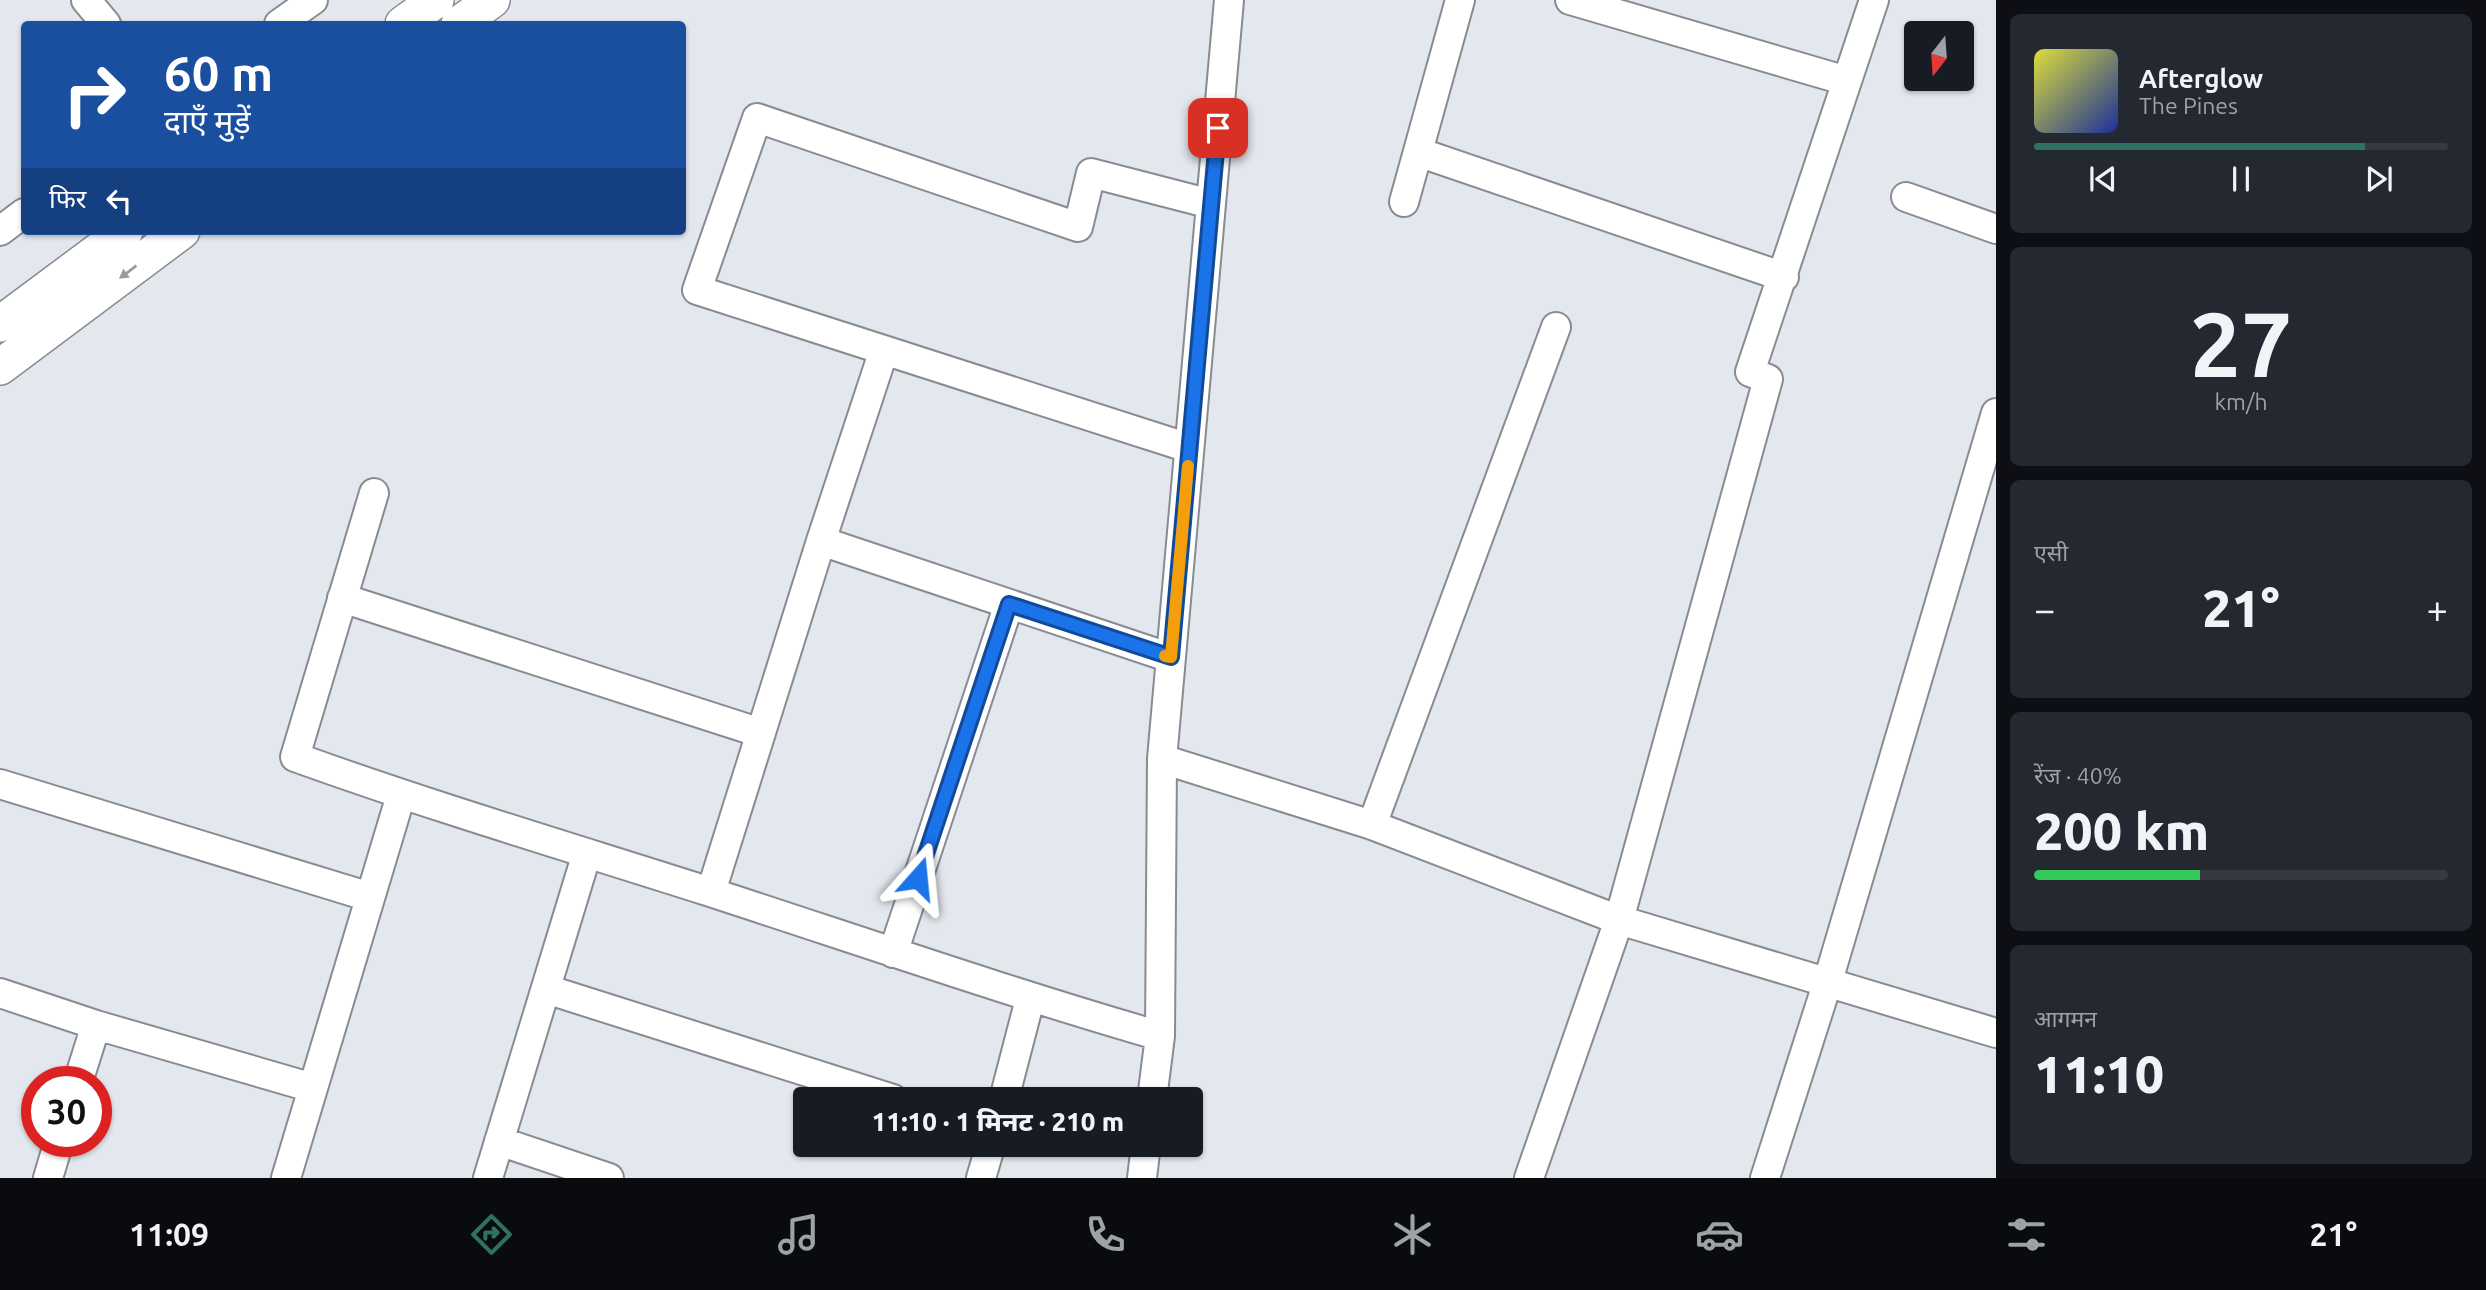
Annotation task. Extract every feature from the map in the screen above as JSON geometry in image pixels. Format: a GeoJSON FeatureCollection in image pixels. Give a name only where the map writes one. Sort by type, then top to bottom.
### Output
{"type":"FeatureCollection","features":[{"type":"Feature","properties":{"kind":"street"},"geometry":{"type":"LineString","coordinates":[[86,0],[104,21]]}},
{"type":"Feature","properties":{"kind":"street"},"geometry":{"type":"LineString","coordinates":[[283,21],[313,0]]}},
{"type":"Feature","properties":{"kind":"street"},"geometry":{"type":"LineString","coordinates":[[407,21],[436,0]]}},
{"type":"Feature","properties":{"kind":"street"},"geometry":{"type":"LineString","coordinates":[[463,21],[492,0]]}},
{"type":"Feature","properties":{"kind":"street"},"geometry":{"type":"LineString","coordinates":[[1154,1087],[1160,1036],[1162,759],[1229,0]]}},
{"type":"Feature","properties":{"kind":"street"},"geometry":{"type":"LineString","coordinates":[[1404,202],[1460,0]]}},
{"type":"Feature","properties":{"kind":"street"},"geometry":{"type":"LineString","coordinates":[[1570,0],[1847,81]]}},
{"type":"Feature","properties":{"kind":"street"},"geometry":{"type":"LineString","coordinates":[[1529,1178],[1619,920],[1768,379],[1750,372],[1784,278],[1874,0]]}},
{"type":"Feature","properties":{"kind":"street"},"geometry":{"type":"LineString","coordinates":[[1189,448],[697,289],[757,118],[1078,227],[1091,173],[1211,204]]}},
{"type":"Feature","properties":{"kind":"street"},"geometry":{"type":"LineString","coordinates":[[1418,152],[1784,278]]}},
{"type":"Feature","properties":{"kind":"street"},"geometry":{"type":"LineString","coordinates":[[1906,197],[1996,229]]}},
{"type":"Feature","properties":{"kind":"street"},"geometry":{"type":"LineString","coordinates":[[0,231],[21,215]]}},
{"type":"Feature","properties":{"kind":"street"},"geometry":{"type":"LineString","coordinates":[[0,324],[120,235]]}},
{"type":"Feature","properties":{"kind":"street"},"geometry":{"type":"LineString","coordinates":[[0,367],[177,235]]}},
{"type":"Feature","properties":{"kind":"street"},"geometry":{"type":"LineString","coordinates":[[1372,825],[1556,327]]}},
{"type":"Feature","properties":{"kind":"street"},"geometry":{"type":"LineString","coordinates":[[711,892],[884,350]]}},
{"type":"Feature","properties":{"kind":"street"},"geometry":{"type":"LineString","coordinates":[[1765,1178],[1828,981],[1996,413]]}},
{"type":"Feature","properties":{"kind":"street"},"geometry":{"type":"LineString","coordinates":[[374,493],[295,757],[401,795],[711,892],[1030,999],[1160,1036]]}},
{"type":"Feature","properties":{"kind":"street"},"geometry":{"type":"LineString","coordinates":[[821,541],[1171,657]]}},
{"type":"Feature","properties":{"kind":"street"},"geometry":{"type":"LineString","coordinates":[[342,598],[761,733]]}},
{"type":"Feature","properties":{"kind":"street"},"geometry":{"type":"LineString","coordinates":[[893,953],[1009,604]]}},
{"type":"Feature","properties":{"kind":"street"},"geometry":{"type":"LineString","coordinates":[[1162,759],[1372,825],[1619,920],[1996,1033]]}},
{"type":"Feature","properties":{"kind":"street"},"geometry":{"type":"LineString","coordinates":[[0,784],[370,897]]}},
{"type":"Feature","properties":{"kind":"street"},"geometry":{"type":"LineString","coordinates":[[286,1178],[401,795]]}},
{"type":"Feature","properties":{"kind":"street"},"geometry":{"type":"LineString","coordinates":[[488,1178],[587,853]]}},
{"type":"Feature","properties":{"kind":"street"},"geometry":{"type":"LineString","coordinates":[[546,989],[855,1087]]}},
{"type":"Feature","properties":{"kind":"street"},"geometry":{"type":"LineString","coordinates":[[0,993],[96,1025],[313,1088]]}},
{"type":"Feature","properties":{"kind":"street"},"geometry":{"type":"LineString","coordinates":[[1007,1087],[1030,999]]}},
{"type":"Feature","properties":{"kind":"street"},"geometry":{"type":"LineString","coordinates":[[83,1066],[96,1025]]}},
{"type":"Feature","properties":{"kind":"street"},"geometry":{"type":"LineString","coordinates":[[499,1141],[609,1178]]}},
{"type":"Feature","properties":{"kind":"street"},"geometry":{"type":"LineString","coordinates":[[48,1178],[54,1157]]}},
{"type":"Feature","properties":{"kind":"street"},"geometry":{"type":"LineString","coordinates":[[981,1178],[987,1157]]}},
{"type":"Feature","properties":{"kind":"street"},"geometry":{"type":"LineString","coordinates":[[1142,1178],[1144,1157]]}},
{"type":"Feature","properties":{"kind":"slow traffic"},"geometry":{"type":"LineString","coordinates":[[1165,656],[1171,657],[1188,466]]}},
{"type":"Feature","properties":{"kind":"route"},"geometry":{"type":"LineString","coordinates":[[918,878],[1009,604],[1171,657],[1218,128]]}}]}
